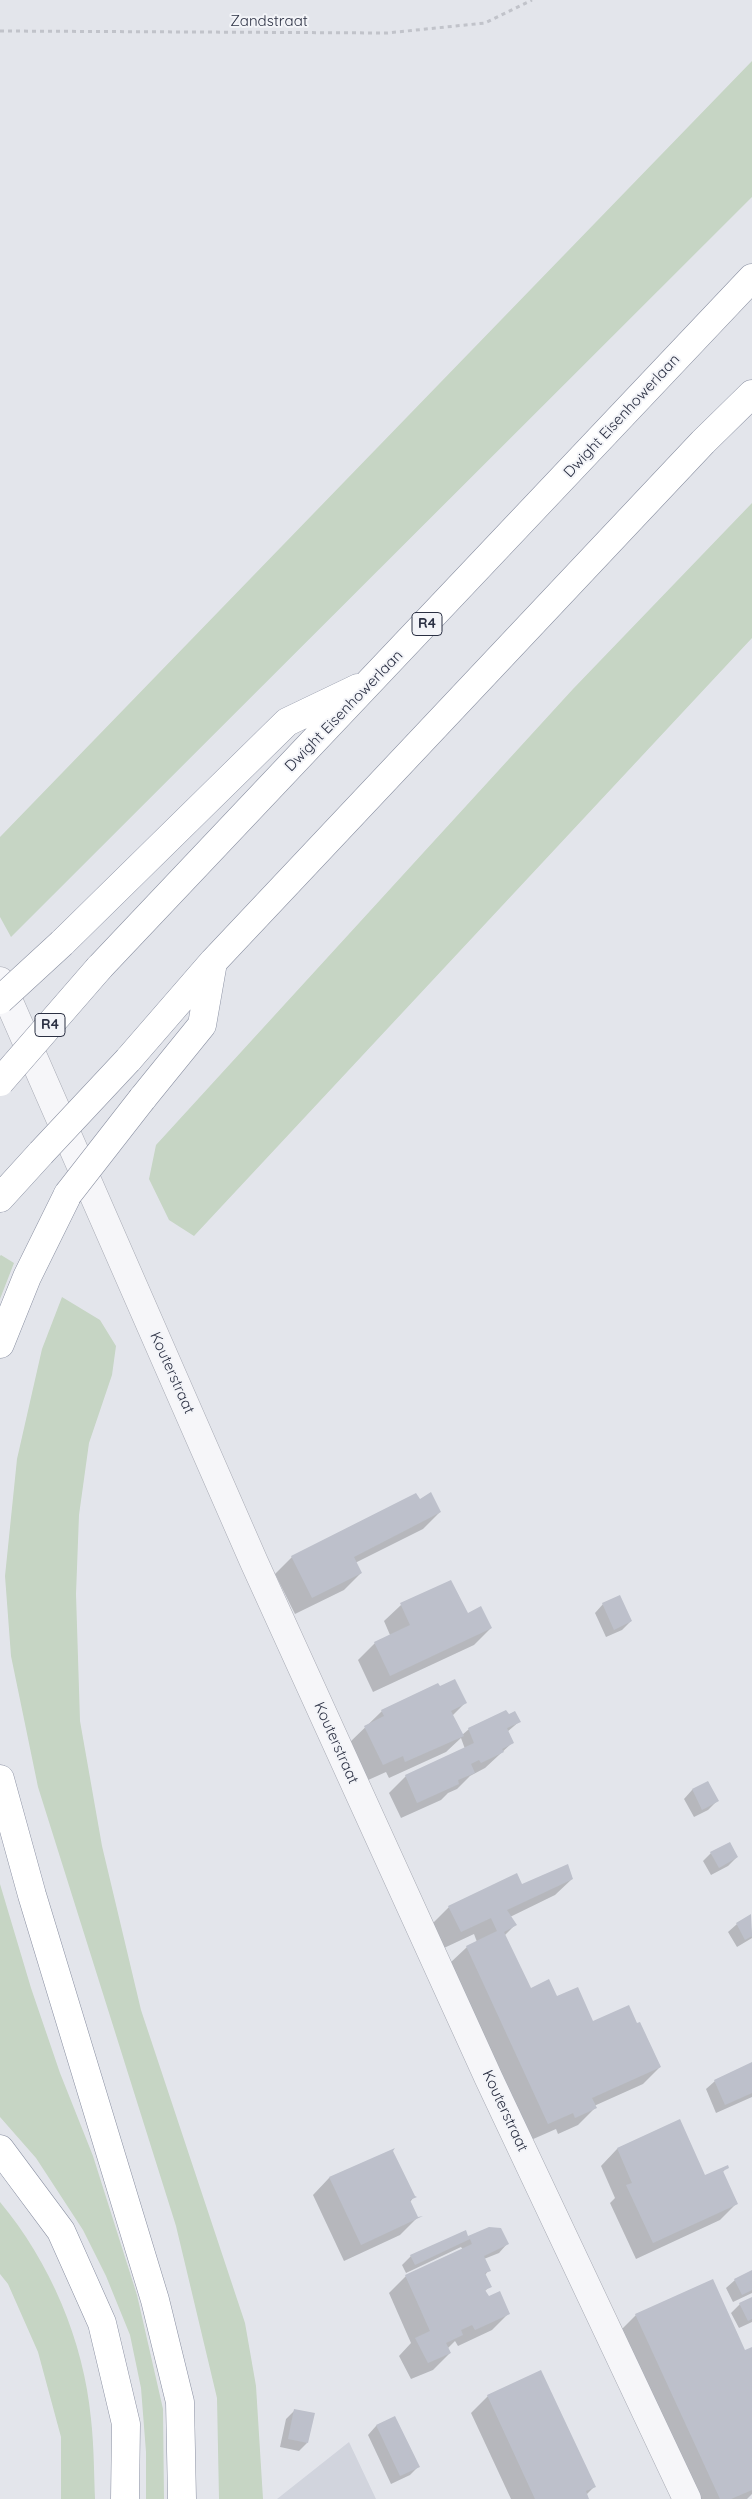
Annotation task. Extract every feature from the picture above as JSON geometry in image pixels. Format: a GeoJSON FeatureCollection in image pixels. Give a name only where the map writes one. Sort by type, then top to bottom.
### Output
{"type":"FeatureCollection","features":[{"type":"Feature","properties":{"kind":"highway","name":"Dwight Eisenhowerlaan"},"geometry":{"type":"LineString","coordinates":[[0,1082],[99,968],[373,681],[752,278]]}},
{"type":"Feature","properties":{"kind":"highway"},"geometry":{"type":"LineString","coordinates":[[0,1198],[128,1060],[213,962],[703,442],[752,394]]}},
{"type":"Feature","properties":{"kind":"highway"},"geometry":{"type":"LineString","coordinates":[[0,1000],[62,943],[288,722],[373,681]]}},
{"type":"Feature","properties":{"kind":"highway"},"geometry":{"type":"LineString","coordinates":[[0,1344],[27,1278],[68,1194],[202,1025],[213,962]]}},
{"type":"Feature","properties":{"kind":"highway"},"geometry":{"type":"LineString","coordinates":[[0,1779],[32,1895],[155,2300],[180,2402],[182,2499]]}},
{"type":"Feature","properties":{"kind":"highway"},"geometry":{"type":"LineString","coordinates":[[0,2149],[61,2230],[102,2322],[126,2424],[125,2499]]}},
{"type":"Feature","properties":{"kind":"street","name":"Kouterstraat"},"geometry":{"type":"LineString","coordinates":[[0,980],[258,1571],[489,2079],[687,2499]]}},
{"type":"Feature","properties":{"kind":"path","name":"Zandstraat"},"geometry":{"type":"LineString","coordinates":[[0,31],[387,33],[485,23],[532,0]]}},
{"type":"Feature","properties":{"kind":"shaded area"},"geometry":{"type":"Polygon","coordinates":[[[349,2442],[376,2499],[277,2499],[349,2442]]]}},
{"type":"Feature","properties":{"kind":"green space"},"geometry":{"type":"Polygon","coordinates":[[[752,61],[752,197],[11,937],[0,917],[0,837],[752,61]]]}},
{"type":"Feature","properties":{"kind":"green space"},"geometry":{"type":"Polygon","coordinates":[[[752,503],[752,638],[194,1236],[169,1220],[149,1179],[156,1145],[573,689],[752,503]]]}},
{"type":"Feature","properties":{"kind":"green space"},"geometry":{"type":"Polygon","coordinates":[[[0,1256],[14,1263],[0,1299],[0,1256]]]}},
{"type":"Feature","properties":{"kind":"green space"},"geometry":{"type":"Polygon","coordinates":[[[62,1297],[100,1320],[116,1346],[112,1375],[89,1443],[79,1515],[76,1594],[80,1721],[102,1846],[141,2010],[245,2323],[256,2386],[263,2499],[219,2499],[217,2398],[176,2226],[38,1787],[11,1656],[5,1576],[17,1459],[42,1349],[62,1297]]]}},
{"type":"Feature","properties":{"kind":"green space"},"geometry":{"type":"Polygon","coordinates":[[[0,1884],[31,1988],[60,2073],[93,2156],[137,2295],[163,2409],[164,2499],[146,2499],[146,2452],[141,2388],[130,2335],[106,2276],[83,2230],[36,2158],[0,2117],[0,1884]]]}},
{"type":"Feature","properties":{"kind":"green space"},"geometry":{"type":"Polygon","coordinates":[[[0,2202],[18,2225],[49,2276],[72,2332],[81,2361],[91,2419],[95,2499],[61,2499],[61,2437],[38,2352],[8,2284],[0,2274],[0,2202]]]}},
{"type":"Feature","properties":{"kind":"building"},"geometry":{"type":"Polygon","coordinates":[[[431,1492],[441,1512],[354,1557],[362,1573],[312,1598],[291,1556],[416,1493],[420,1499],[431,1492]]]}},
{"type":"Feature","properties":{"kind":"building"},"geometry":{"type":"Polygon","coordinates":[[[451,1580],[468,1613],[481,1606],[492,1628],[390,1676],[374,1642],[410,1625],[400,1603],[451,1580]]]}},
{"type":"Feature","properties":{"kind":"building"},"geometry":{"type":"Polygon","coordinates":[[[620,1595],[632,1621],[614,1630],[602,1603],[620,1595]]]}},
{"type":"Feature","properties":{"kind":"building"},"geometry":{"type":"Polygon","coordinates":[[[455,1679],[467,1703],[451,1711],[464,1736],[405,1762],[403,1756],[383,1765],[364,1726],[384,1716],[381,1710],[438,1683],[440,1686],[455,1679]]]}},
{"type":"Feature","properties":{"kind":"building"},"geometry":{"type":"Polygon","coordinates":[[[506,1710],[509,1714],[515,1711],[521,1722],[507,1728],[514,1743],[502,1749],[504,1752],[481,1763],[479,1760],[471,1764],[475,1773],[458,1780],[459,1784],[417,1803],[405,1775],[474,1743],[468,1728],[506,1710]]]}},
{"type":"Feature","properties":{"kind":"building"},"geometry":{"type":"Polygon","coordinates":[[[708,1781],[719,1801],[702,1810],[692,1789],[708,1781]]]}},
{"type":"Feature","properties":{"kind":"building"},"geometry":{"type":"Polygon","coordinates":[[[730,1842],[738,1857],[719,1868],[710,1852],[730,1842]]]}},
{"type":"Feature","properties":{"kind":"building"},"geometry":{"type":"Polygon","coordinates":[[[568,1864],[573,1879],[507,1910],[517,1925],[504,1932],[531,1988],[549,1979],[557,1996],[578,1987],[593,2021],[629,2005],[637,2023],[640,2022],[661,2067],[592,2098],[597,2108],[575,2118],[573,2113],[548,2124],[466,1946],[497,1931],[491,1918],[461,1932],[448,1906],[517,1873],[522,1884],[568,1864]]]}},
{"type":"Feature","properties":{"kind":"building"},"geometry":{"type":"Polygon","coordinates":[[[751,1914],[752,1936],[745,1940],[736,1923],[751,1914]]]}},
{"type":"Feature","properties":{"kind":"building"},"geometry":{"type":"Polygon","coordinates":[[[752,2062],[752,2093],[725,2105],[714,2080],[752,2062]]]}},
{"type":"Feature","properties":{"kind":"building"},"geometry":{"type":"Polygon","coordinates":[[[680,2119],[705,2175],[728,2165],[729,2168],[723,2171],[738,2204],[653,2243],[626,2185],[632,2183],[617,2148],[680,2119]]]}},
{"type":"Feature","properties":{"kind":"building"},"geometry":{"type":"Polygon","coordinates":[[[395,2148],[393,2151],[417,2197],[410,2200],[418,2217],[423,2216],[361,2245],[329,2177],[395,2148]]]}},
{"type":"Feature","properties":{"kind":"building"},"geometry":{"type":"Polygon","coordinates":[[[489,2227],[501,2228],[509,2244],[484,2256],[491,2271],[485,2273],[492,2287],[485,2290],[489,2296],[500,2291],[510,2314],[475,2330],[472,2325],[461,2330],[463,2335],[446,2343],[451,2353],[428,2363],[415,2338],[430,2331],[405,2275],[472,2244],[470,2239],[415,2265],[410,2255],[466,2230],[468,2236],[489,2227]]]}},
{"type":"Feature","properties":{"kind":"building"},"geometry":{"type":"Polygon","coordinates":[[[752,2270],[752,2290],[742,2295],[734,2279],[752,2270]]]}},
{"type":"Feature","properties":{"kind":"building"},"geometry":{"type":"Polygon","coordinates":[[[713,2279],[745,2350],[752,2347],[752,2490],[731,2499],[720,2499],[635,2314],[713,2279]]]}},
{"type":"Feature","properties":{"kind":"building"},"geometry":{"type":"Polygon","coordinates":[[[752,2297],[752,2319],[748,2321],[739,2303],[752,2297]]]}},
{"type":"Feature","properties":{"kind":"building"},"geometry":{"type":"Polygon","coordinates":[[[541,2370],[596,2487],[586,2491],[589,2499],[535,2499],[487,2395],[541,2370]]]}},
{"type":"Feature","properties":{"kind":"building"},"geometry":{"type":"Polygon","coordinates":[[[294,2409],[315,2413],[308,2443],[288,2439],[294,2409]]]}},
{"type":"Feature","properties":{"kind":"building"},"geometry":{"type":"Polygon","coordinates":[[[395,2416],[420,2467],[400,2476],[376,2425],[395,2416]]]}}]}
